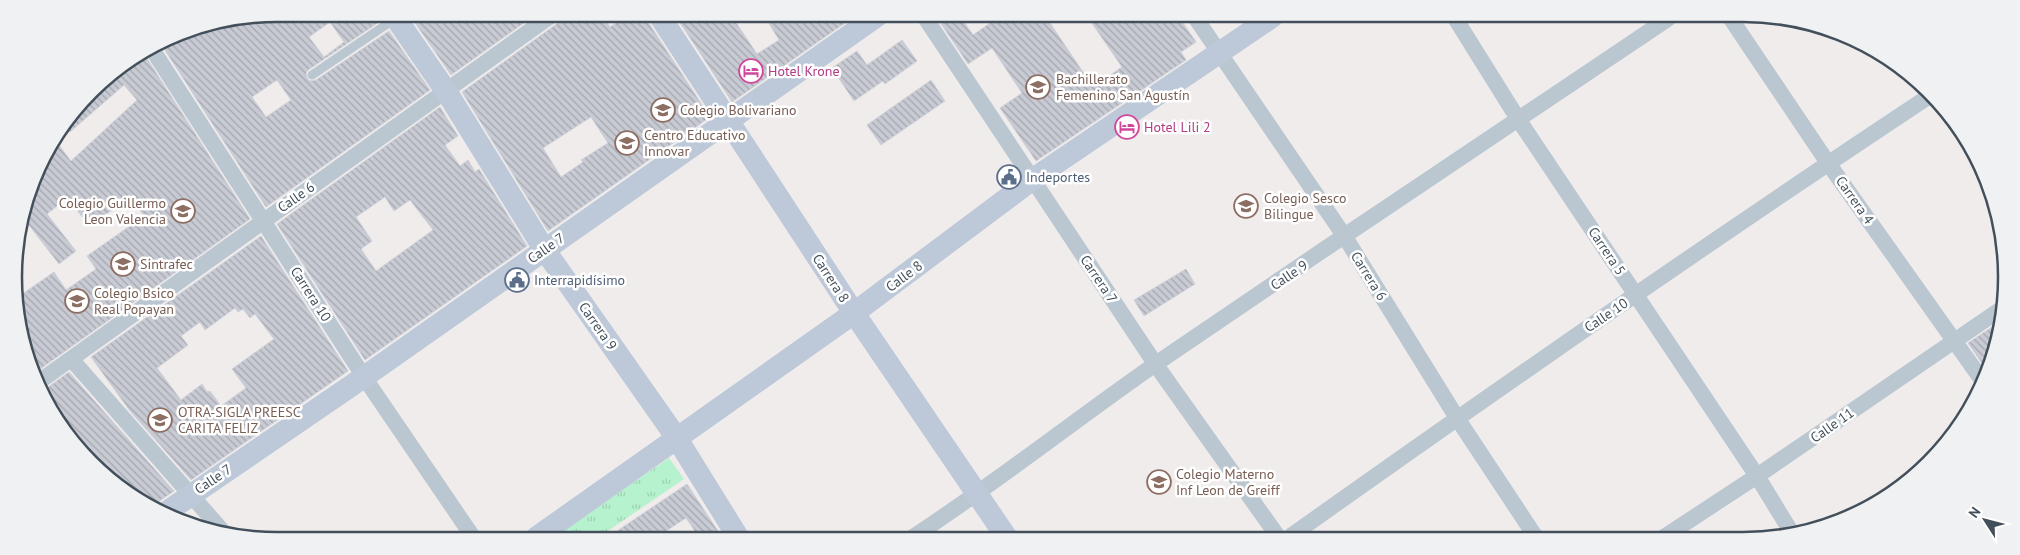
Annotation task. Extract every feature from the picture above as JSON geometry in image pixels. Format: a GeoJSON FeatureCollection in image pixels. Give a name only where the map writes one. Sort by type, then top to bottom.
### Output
{"type":"FeatureCollection","features":[{"type":"Feature","properties":{"kind":"street","name":"Carrera 9"},"geometry":{"type":"LineString","coordinates":[[399,22],[446,91],[544,249],[676,437],[735,532]]}},
{"type":"Feature","properties":{"kind":"street","name":"Calle 6"},"geometry":{"type":"LineString","coordinates":[[44,379],[542,22]]}},
{"type":"Feature","properties":{"kind":"street","name":"Carrera 8"},"geometry":{"type":"LineString","coordinates":[[664,22],[854,313],[1003,532]]}},
{"type":"Feature","properties":{"kind":"street","name":"Calle 7"},"geometry":{"type":"LineString","coordinates":[[171,509],[364,377],[868,22]]}},
{"type":"Feature","properties":{"kind":"street","name":"Carrera 7"},"geometry":{"type":"LineString","coordinates":[[928,22],[1156,364],[1275,532]]}},
{"type":"Feature","properties":{"kind":"street","name":"Carrera 6"},"geometry":{"type":"LineString","coordinates":[[1198,22],[1345,237],[1457,418],[1532,532]]}},
{"type":"Feature","properties":{"kind":"street","name":"Calle 8"},"geometry":{"type":"LineString","coordinates":[[544,532],[854,313],[1032,179],[1265,22]]}},
{"type":"Feature","properties":{"kind":"street","name":"Carrera 5"},"geometry":{"type":"LineString","coordinates":[[1457,22],[1518,119],[1758,476],[1789,528]]}},
{"type":"Feature","properties":{"kind":"street","name":"Calle 9"},"geometry":{"type":"LineString","coordinates":[[923,532],[1156,364],[1664,22]]}},
{"type":"Feature","properties":{"kind":"street","name":"Carrera 4"},"geometry":{"type":"LineString","coordinates":[[1734,22],[1828,163],[1978,375]]}},
{"type":"Feature","properties":{"kind":"street","name":"Carrera 10"},"geometry":{"type":"LineString","coordinates":[[155,54],[364,377],[470,532]]}},
{"type":"Feature","properties":{"kind":"street","name":"Calle 10"},"geometry":{"type":"LineString","coordinates":[[1296,532],[1636,294],[1925,99]]}},
{"type":"Feature","properties":{"kind":"street","name":"Calle 11"},"geometry":{"type":"LineString","coordinates":[[1671,532],[1758,476],[1995,313]]}},
{"type":"Feature","properties":{"kind":"street"},"geometry":{"type":"LineString","coordinates":[[72,360],[218,526]]}},
{"type":"Feature","properties":{"kind":"lane"},"geometry":{"type":"LineString","coordinates":[[312,75],[387,22]]}},
{"type":"Feature","properties":{"kind":"green space"},"geometry":{"type":"Polygon","coordinates":[[[669,458],[684,479],[606,532],[561,532],[669,458]]]}},
{"type":"Feature","properties":{"kind":"building"},"geometry":{"type":"Polygon","coordinates":[[[278,22],[330,22],[379,22],[308,70],[306,73],[307,78],[310,81],[316,80],[389,31],[430,90],[266,207],[164,49],[196,36],[228,27],[278,22]],[[330,22],[309,37],[324,57],[344,42],[330,22]],[[277,80],[252,97],[266,117],[291,100],[277,80]]]}},
{"type":"Feature","properties":{"kind":"building"},"geometry":{"type":"Polygon","coordinates":[[[415,22],[525,22],[451,75],[415,22]]]}},
{"type":"Feature","properties":{"kind":"building"},"geometry":{"type":"Polygon","coordinates":[[[558,22],[607,22],[610,27],[618,22],[648,22],[710,117],[548,231],[462,92],[558,22]],[[591,117],[543,148],[561,177],[583,162],[581,160],[608,143],[591,117]]]}},
{"type":"Feature","properties":{"kind":"building"},"geometry":{"type":"Polygon","coordinates":[[[680,22],[736,22],[757,54],[779,40],[768,22],[846,22],[732,102],[680,22]]]}},
{"type":"Feature","properties":{"kind":"building"},"geometry":{"type":"Polygon","coordinates":[[[940,22],[964,22],[973,35],[991,22],[1051,22],[1050,23],[1093,87],[1122,67],[1091,22],[1182,22],[1196,42],[1181,52],[1186,60],[1036,161],[1000,108],[1022,93],[992,48],[968,64],[940,22]]]}},
{"type":"Feature","properties":{"kind":"building"},"geometry":{"type":"Polygon","coordinates":[[[902,40],[917,61],[885,84],[883,81],[854,101],[832,68],[857,51],[867,65],[902,40]]]}},
{"type":"Feature","properties":{"kind":"building"},"geometry":{"type":"Polygon","coordinates":[[[147,59],[250,219],[40,369],[27,327],[23,294],[54,272],[66,290],[96,269],[87,256],[144,216],[131,198],[89,225],[67,198],[47,214],[76,251],[59,264],[28,224],[36,196],[49,165],[59,146],[71,161],[137,100],[124,85],[70,132],[69,131],[75,122],[97,97],[122,75],[147,59]]]}},
{"type":"Feature","properties":{"kind":"building"},"geometry":{"type":"Polygon","coordinates":[[[931,80],[945,101],[881,145],[867,125],[931,80]]]}},
{"type":"Feature","properties":{"kind":"building"},"geometry":{"type":"Polygon","coordinates":[[[440,107],[458,136],[445,145],[460,166],[468,160],[475,172],[479,169],[527,246],[365,360],[277,224],[440,107]],[[385,197],[356,217],[372,241],[361,249],[376,271],[433,230],[410,200],[394,211],[385,197]]]}},
{"type":"Feature","properties":{"kind":"building"},"geometry":{"type":"Polygon","coordinates":[[[261,236],[348,371],[191,480],[130,411],[91,357],[261,236]],[[235,308],[205,330],[200,322],[181,336],[188,345],[157,368],[181,400],[202,384],[221,406],[246,388],[232,369],[274,339],[255,314],[250,318],[243,309],[238,312],[235,308]]]}},
{"type":"Feature","properties":{"kind":"building"},"geometry":{"type":"Polygon","coordinates":[[[1186,269],[1195,284],[1144,316],[1134,300],[1186,269]]]}},
{"type":"Feature","properties":{"kind":"building"},"geometry":{"type":"Polygon","coordinates":[[[1993,326],[1982,364],[1968,343],[1993,326]]]}},
{"type":"Feature","properties":{"kind":"building"},"geometry":{"type":"Polygon","coordinates":[[[69,372],[174,491],[158,502],[122,480],[97,458],[75,433],[48,387],[69,372]]]}},
{"type":"Feature","properties":{"kind":"building"},"geometry":{"type":"Polygon","coordinates":[[[687,484],[719,532],[696,532],[686,518],[665,532],[615,532],[687,484]]]}},
{"type":"Feature","properties":{"kind":"place","name":"Hotel Krone"},"geometry":{"type":"Point","coordinates":[751,71]}},
{"type":"Feature","properties":{"kind":"place","name":"Bachillerato Femenino San Agustín"},"geometry":{"type":"Point","coordinates":[1038,87]}},
{"type":"Feature","properties":{"kind":"place","name":"Colegio Bolivariano"},"geometry":{"type":"Point","coordinates":[663,110]}},
{"type":"Feature","properties":{"kind":"place","name":"Hotel Lili 2"},"geometry":{"type":"Point","coordinates":[1127,127]}},
{"type":"Feature","properties":{"kind":"place","name":"Centro Educativo Innovar"},"geometry":{"type":"Point","coordinates":[627,143]}},
{"type":"Feature","properties":{"kind":"place","name":"Indeportes"},"geometry":{"type":"Point","coordinates":[1009,177]}},
{"type":"Feature","properties":{"kind":"place","name":"Colegio Sesco Bilingue"},"geometry":{"type":"Point","coordinates":[1246,206]}},
{"type":"Feature","properties":{"kind":"place","name":"Colegio Guillermo Leon Valencia"},"geometry":{"type":"Point","coordinates":[183,211]}},
{"type":"Feature","properties":{"kind":"place","name":"Sintrafec"},"geometry":{"type":"Point","coordinates":[123,264]}},
{"type":"Feature","properties":{"kind":"place","name":"Interrapidísimo"},"geometry":{"type":"Point","coordinates":[517,280]}},
{"type":"Feature","properties":{"kind":"place","name":"Colegio Bsico Real Popayan"},"geometry":{"type":"Point","coordinates":[77,301]}},
{"type":"Feature","properties":{"kind":"place","name":"OTRA-SIGLA PREESC CARITA FELIZ"},"geometry":{"type":"Point","coordinates":[160,420]}},
{"type":"Feature","properties":{"kind":"place","name":"Colegio Materno Inf Leon de Greiff"},"geometry":{"type":"Point","coordinates":[1159,482]}}]}
